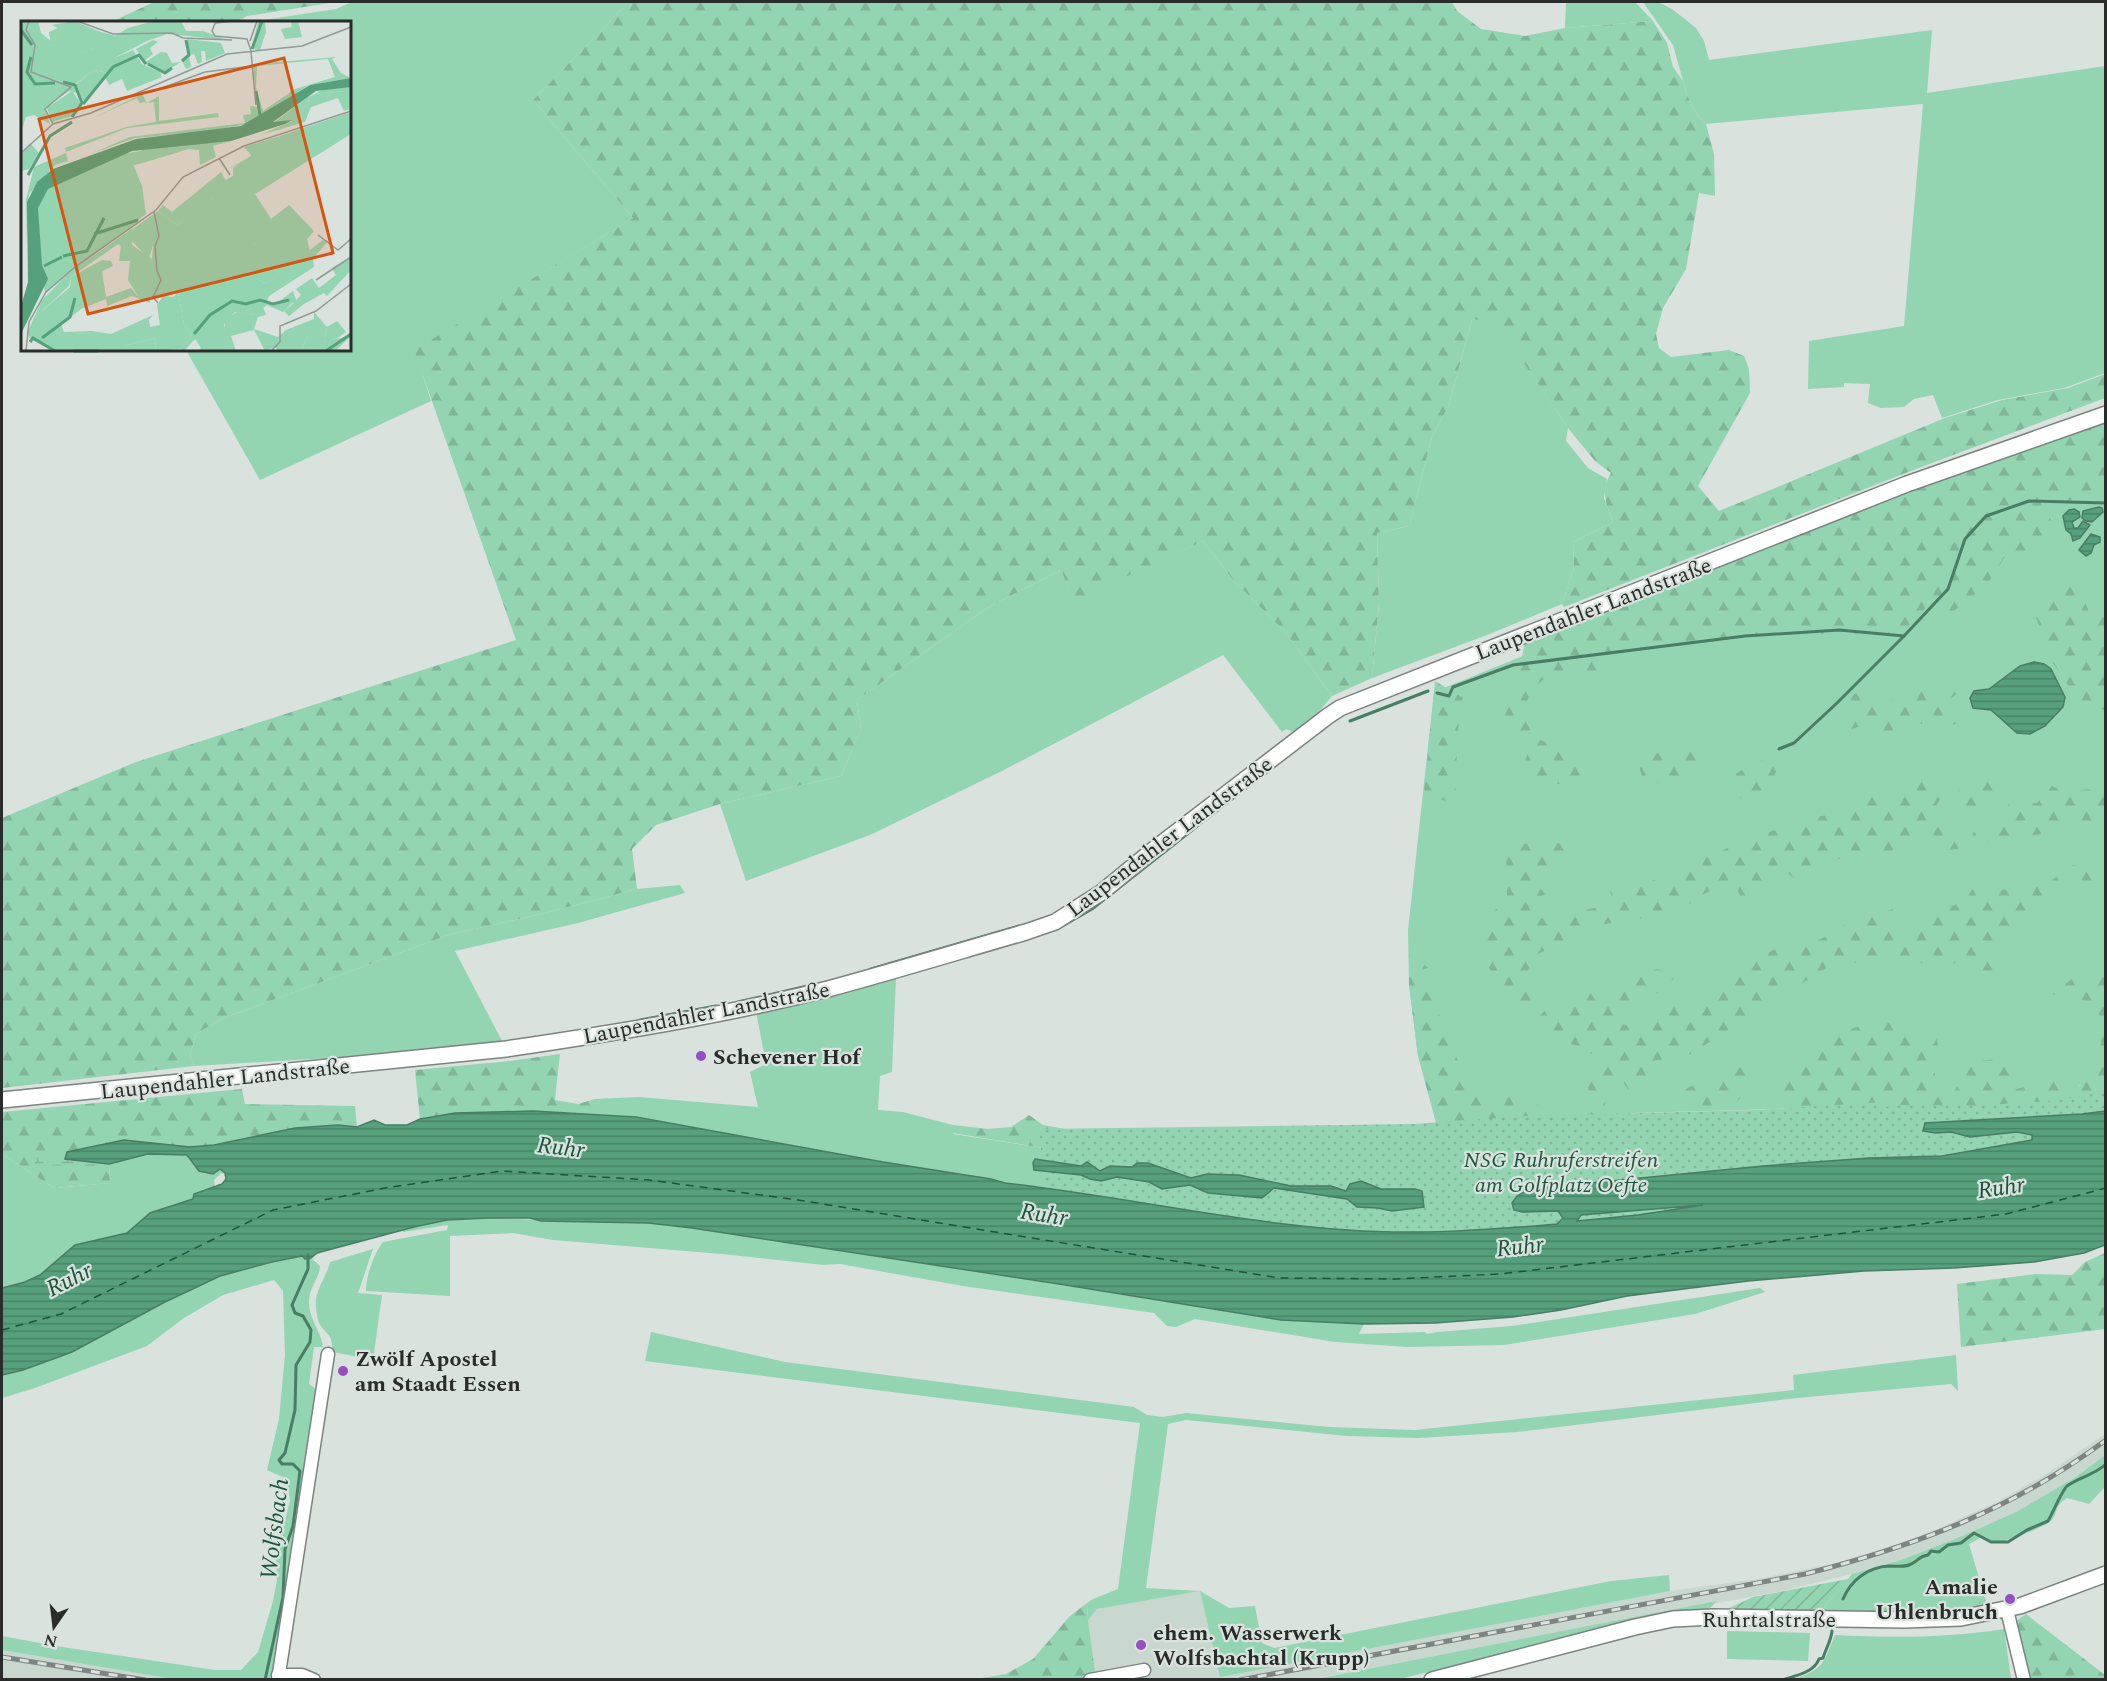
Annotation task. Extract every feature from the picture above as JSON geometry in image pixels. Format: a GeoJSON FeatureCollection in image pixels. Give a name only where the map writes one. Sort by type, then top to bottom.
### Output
{"type":"FeatureCollection","features":[{"type":"Feature","properties":{"kind":"main road","name":"Laupendahler Landstraße"},"geometry":{"type":"LineString","coordinates":[[2,1101],[506,1049],[599,1035],[678,1021],[828,989],[1026,932],[1055,922],[1102,892],[1153,849],[1340,708],[1907,484],[2106,414]]}},
{"type":"Feature","properties":{"kind":"main road","name":"Ruhrtalstraße"},"geometry":{"type":"LineString","coordinates":[[1432,1680],[1674,1619],[1713,1617],[1914,1620],[1961,1618],[2007,1610],[2106,1574]]}},
{"type":"Feature","properties":{"kind":"street"},"geometry":{"type":"LineString","coordinates":[[314,1680],[302,1676],[278,1677],[328,1354]]}},
{"type":"Feature","properties":{"kind":"street"},"geometry":{"type":"LineString","coordinates":[[2007,1610],[2024,1680]]}},
{"type":"Feature","properties":{"kind":"street"},"geometry":{"type":"LineString","coordinates":[[1090,1680],[1144,1670]]}},
{"type":"Feature","properties":{"kind":"shaded area"},"geometry":{"type":"Polygon","coordinates":[[[2105,1434],[2105,1455],[2076,1477],[2016,1512],[1901,1560],[1852,1574],[1786,1590],[1313,1679],[1096,1679],[1088,1620],[1097,1609],[1200,1591],[1220,1676],[1670,1591],[1758,1579],[1848,1561],[1931,1532],[1997,1502],[2051,1471],[2105,1434]]]}},
{"type":"Feature","properties":{"kind":"shaded area"},"geometry":{"type":"Polygon","coordinates":[[[2,1650],[173,1679],[2,1679],[2,1650]]]}},
{"type":"Feature","properties":{"kind":"green space"},"geometry":{"type":"Polygon","coordinates":[[[154,2],[336,2],[247,16],[239,21],[113,21],[154,2]]]}},
{"type":"Feature","properties":{"kind":"green space"},"geometry":{"type":"Polygon","coordinates":[[[352,2],[629,2],[533,100],[633,218],[415,350],[431,401],[260,480],[187,351],[351,351],[351,21],[257,21],[336,9],[352,2]]]}},
{"type":"Feature","properties":{"kind":"green space"},"geometry":{"type":"Polygon","coordinates":[[[629,2],[1452,2],[1457,11],[1481,29],[1525,36],[1565,28],[1653,21],[1667,43],[1673,67],[1683,81],[1696,113],[1706,124],[1714,154],[1715,196],[1699,193],[1686,269],[1663,308],[1656,334],[1659,348],[1671,357],[1729,350],[1744,356],[1749,369],[1750,393],[1698,486],[1719,511],[1945,418],[2002,400],[2068,388],[2105,374],[2105,398],[1916,469],[1564,607],[1562,604],[1574,567],[1573,542],[1613,522],[1606,503],[1605,492],[1611,473],[1595,461],[1568,428],[1497,324],[1472,319],[1449,405],[1432,437],[1409,526],[1377,533],[1379,603],[1372,678],[1332,696],[1287,634],[1233,580],[1203,541],[1073,601],[1061,570],[987,608],[857,700],[861,729],[841,776],[720,804],[656,825],[632,849],[637,889],[448,935],[224,1018],[196,1034],[190,1056],[194,1066],[2,1088],[2,818],[136,762],[516,640],[414,350],[633,218],[533,100],[629,2]]]}},
{"type":"Feature","properties":{"kind":"green space"},"geometry":{"type":"Polygon","coordinates":[[[1566,2],[1635,2],[1653,21],[1565,28],[1566,2]]]}},
{"type":"Feature","properties":{"kind":"green space"},"geometry":{"type":"Polygon","coordinates":[[[1643,2],[1658,2],[1672,9],[1696,28],[1704,41],[1709,60],[1932,30],[1927,93],[2105,66],[2105,373],[2064,388],[1998,400],[1942,418],[1933,395],[1914,399],[1904,407],[1881,408],[1868,403],[1870,384],[1844,383],[1844,387],[1808,389],[1809,341],[1904,326],[1923,104],[1706,124],[1696,113],[1687,95],[1673,45],[1643,2]]]}},
{"type":"Feature","properties":{"kind":"green space"},"geometry":{"type":"Polygon","coordinates":[[[1472,319],[1497,323],[1568,428],[1566,441],[1588,468],[1607,479],[1604,498],[1613,522],[1573,542],[1574,567],[1562,604],[1372,678],[1379,603],[1377,533],[1409,526],[1432,437],[1449,405],[1472,319]]]}},
{"type":"Feature","properties":{"kind":"green space"},"geometry":{"type":"Polygon","coordinates":[[[2105,420],[2105,1082],[1988,1096],[1869,1105],[1600,1116],[1526,1116],[1418,1056],[1409,985],[1408,930],[1434,692],[2105,420]]]}},
{"type":"Feature","properties":{"kind":"green space"},"geometry":{"type":"Polygon","coordinates":[[[2105,420],[2105,483],[2061,505],[2046,509],[2056,532],[2051,539],[2038,547],[2004,558],[1986,586],[1946,617],[1929,604],[1900,634],[1773,634],[1599,655],[1600,670],[1545,678],[1532,689],[1527,701],[1531,729],[1523,735],[1513,733],[1502,725],[1516,689],[1525,642],[1912,489],[2105,420]]]}},
{"type":"Feature","properties":{"kind":"green space"},"geometry":{"type":"Polygon","coordinates":[[[1203,541],[1233,580],[1287,634],[1332,696],[1317,714],[1293,732],[1286,729],[1282,732],[1223,655],[1002,771],[870,835],[746,881],[720,804],[841,776],[861,729],[857,700],[987,608],[1061,570],[1073,600],[1203,541]]]}},
{"type":"Feature","properties":{"kind":"green space"},"geometry":{"type":"Polygon","coordinates":[[[2075,579],[2092,619],[2105,614],[2105,710],[2082,706],[2049,657],[2034,613],[2075,579]]]}},
{"type":"Feature","properties":{"kind":"green space"},"geometry":{"type":"Polygon","coordinates":[[[1435,681],[1463,698],[1459,708],[1455,801],[1448,802],[1424,793],[1435,681]]]}},
{"type":"Feature","properties":{"kind":"green space"},"geometry":{"type":"Polygon","coordinates":[[[1869,686],[1873,691],[1868,703],[1910,699],[1928,687],[1932,691],[1950,688],[1957,694],[1945,702],[1944,709],[1950,713],[1964,710],[1969,721],[1943,727],[1933,723],[1906,725],[1891,740],[1863,725],[1844,732],[1845,701],[1869,686]]]}},
{"type":"Feature","properties":{"kind":"green space"},"geometry":{"type":"Polygon","coordinates":[[[1540,740],[1562,750],[1569,762],[1592,765],[1595,770],[1594,779],[1550,785],[1548,789],[1529,785],[1523,776],[1525,761],[1531,744],[1540,740]]]}},
{"type":"Feature","properties":{"kind":"green space"},"geometry":{"type":"Polygon","coordinates":[[[1676,750],[1693,751],[1709,761],[1692,776],[1680,782],[1643,781],[1639,765],[1644,756],[1676,750]]]}},
{"type":"Feature","properties":{"kind":"green space"},"geometry":{"type":"Polygon","coordinates":[[[1775,757],[1782,762],[1766,790],[1741,799],[1735,787],[1736,774],[1751,763],[1775,757]]]}},
{"type":"Feature","properties":{"kind":"green space"},"geometry":{"type":"Polygon","coordinates":[[[1927,778],[1937,780],[1944,790],[1940,799],[1921,828],[1895,849],[1883,854],[1866,851],[1852,853],[1796,880],[1783,869],[1742,899],[1735,885],[1719,887],[1693,901],[1671,918],[1656,916],[1587,927],[1533,957],[1528,970],[1532,1001],[1520,1011],[1483,956],[1480,932],[1487,919],[1507,898],[1506,847],[1545,840],[1577,847],[1538,885],[1545,894],[1538,901],[1539,919],[1613,902],[1610,890],[1648,877],[1660,883],[1694,861],[1806,818],[1837,814],[1854,796],[1898,793],[1927,778]]]}},
{"type":"Feature","properties":{"kind":"green space"},"geometry":{"type":"Polygon","coordinates":[[[1989,778],[1997,780],[2001,791],[1999,796],[1982,807],[1971,810],[1953,805],[1952,798],[1960,789],[1989,778]]]}},
{"type":"Feature","properties":{"kind":"green space"},"geometry":{"type":"Polygon","coordinates":[[[2052,786],[2066,793],[2088,789],[2105,793],[2105,819],[2036,835],[2003,838],[1950,850],[1931,847],[1929,837],[1934,829],[1946,823],[1956,827],[1963,838],[1971,840],[1976,824],[1997,818],[2009,804],[2037,803],[2052,786]]]}},
{"type":"Feature","properties":{"kind":"green space"},"geometry":{"type":"Polygon","coordinates":[[[2073,865],[2105,867],[2104,881],[2065,887],[2036,917],[2006,929],[1995,938],[2000,952],[1993,976],[1973,977],[1957,963],[1927,964],[1887,958],[1828,967],[1689,1055],[1653,1061],[1656,1074],[1654,1078],[1628,1089],[1617,1074],[1603,1084],[1606,1094],[1604,1115],[1579,1116],[1590,1095],[1585,1078],[1604,1066],[1600,1050],[1583,1057],[1577,1046],[1538,1032],[1536,1020],[1549,1006],[1576,1003],[1579,992],[1586,987],[1596,1001],[1602,993],[1614,996],[1625,984],[1657,969],[1672,973],[1674,979],[1618,1025],[1641,1024],[1666,1001],[1699,1013],[1734,973],[1767,952],[1812,942],[1853,920],[1893,909],[1901,927],[1920,924],[1967,898],[1973,888],[1985,892],[2048,883],[2073,865]]]}},
{"type":"Feature","properties":{"kind":"green space"},"geometry":{"type":"Polygon","coordinates":[[[680,885],[685,893],[578,923],[455,951],[502,1041],[378,1055],[194,1066],[190,1056],[196,1034],[224,1018],[448,935],[637,889],[680,885]]]}},
{"type":"Feature","properties":{"kind":"green space"},"geometry":{"type":"Polygon","coordinates":[[[1409,955],[1428,968],[1414,972],[1431,992],[1438,1013],[1448,1025],[1452,1048],[1470,1078],[1489,1091],[1500,1095],[1531,1100],[1550,1116],[1436,1123],[1418,1056],[1409,985],[1409,955]]]}},
{"type":"Feature","properties":{"kind":"green space"},"geometry":{"type":"Polygon","coordinates":[[[2078,974],[2105,974],[2105,1111],[1791,1122],[1784,1100],[1783,1086],[1793,1070],[1838,1036],[1857,1027],[1869,1025],[1889,1023],[1894,1027],[1892,1035],[1909,1035],[1913,1031],[1936,1037],[1942,1060],[1934,1069],[1938,1092],[1955,1091],[1960,1078],[1975,1061],[1998,1059],[2012,1062],[2016,1089],[2060,1079],[2080,1086],[2101,1044],[2103,1019],[2084,1000],[2053,994],[2078,974]]]}},
{"type":"Feature","properties":{"kind":"green space"},"geometry":{"type":"Polygon","coordinates":[[[896,977],[892,1072],[880,1076],[878,1110],[903,1112],[953,1125],[953,1134],[1050,1149],[1350,1230],[1005,1183],[636,1117],[595,1114],[595,1099],[639,1097],[758,1107],[750,1072],[766,1064],[756,1011],[829,998],[896,977]]]}},
{"type":"Feature","properties":{"kind":"green space"},"geometry":{"type":"Polygon","coordinates":[[[560,1054],[555,1100],[578,1104],[595,1099],[595,1114],[486,1112],[420,1119],[415,1070],[560,1054]]]}},
{"type":"Feature","properties":{"kind":"green space"},"geometry":{"type":"Polygon","coordinates":[[[1739,1067],[1755,1076],[1754,1081],[1731,1110],[1694,1111],[1686,1101],[1682,1091],[1720,1071],[1739,1067]]]}},
{"type":"Feature","properties":{"kind":"green space"},"geometry":{"type":"Polygon","coordinates":[[[242,1089],[245,1104],[355,1106],[357,1127],[338,1125],[295,1128],[214,1145],[190,1147],[124,1140],[67,1153],[109,1164],[110,1183],[54,1188],[2,1154],[2,1112],[242,1089]]]}},
{"type":"Feature","properties":{"kind":"green space","name":"NSG Ruhruferstreifen am Golfplatz Oefte"},"geometry":{"type":"Polygon","coordinates":[[[2106,1091],[2105,1129],[1704,1212],[1558,1228],[1422,1233],[1330,1232],[1045,1188],[1039,1129],[1414,1124],[1526,1116],[1756,1110],[1885,1102],[1885,1107],[1897,1105],[1974,1106],[2059,1100],[2106,1091]]]}},
{"type":"Feature","properties":{"kind":"green space"},"geometry":{"type":"Polygon","coordinates":[[[1029,1115],[1043,1125],[1070,1130],[1050,1149],[952,1133],[953,1125],[988,1129],[1011,1127],[1029,1115]]]}},
{"type":"Feature","properties":{"kind":"green space"},"geometry":{"type":"Polygon","coordinates":[[[67,1152],[65,1159],[109,1164],[36,1165],[33,1158],[67,1152]]]}},
{"type":"Feature","properties":{"kind":"green space"},"geometry":{"type":"Polygon","coordinates":[[[2,1154],[54,1188],[110,1183],[109,1164],[154,1155],[183,1155],[197,1158],[225,1173],[220,1174],[214,1180],[215,1187],[195,1194],[193,1199],[150,1213],[127,1233],[75,1245],[40,1275],[2,1288],[2,1154]]]}},
{"type":"Feature","properties":{"kind":"green space"},"geometry":{"type":"Polygon","coordinates":[[[488,1218],[648,1223],[741,1234],[1281,1320],[1364,1324],[1359,1334],[1425,1332],[1427,1334],[1512,1326],[1760,1288],[1765,1292],[1695,1314],[1504,1345],[1408,1347],[1335,1342],[1195,1319],[1176,1327],[1167,1326],[1154,1313],[963,1286],[840,1264],[823,1265],[553,1240],[513,1233],[450,1236],[450,1296],[366,1291],[371,1265],[383,1242],[447,1230],[448,1225],[403,1232],[402,1230],[447,1220],[488,1218]]]}},
{"type":"Feature","properties":{"kind":"green space"},"geometry":{"type":"Polygon","coordinates":[[[373,1249],[358,1293],[382,1295],[373,1360],[333,1352],[330,1337],[318,1321],[316,1302],[318,1290],[330,1262],[373,1249]]]}},
{"type":"Feature","properties":{"kind":"green space"},"geometry":{"type":"Polygon","coordinates":[[[2105,1253],[2105,1329],[1961,1347],[1957,1284],[2035,1274],[2072,1275],[2085,1262],[2105,1253]]]}},
{"type":"Feature","properties":{"kind":"green space"},"geometry":{"type":"Polygon","coordinates":[[[303,1256],[305,1259],[311,1258],[320,1266],[309,1302],[323,1347],[314,1347],[309,1384],[320,1392],[274,1679],[173,1679],[2,1650],[2,1636],[215,1670],[241,1670],[258,1652],[273,1601],[277,1580],[276,1555],[290,1501],[287,1479],[267,1470],[279,1419],[285,1355],[283,1291],[274,1280],[223,1295],[184,1318],[147,1346],[35,1388],[2,1398],[2,1375],[23,1370],[220,1276],[303,1256]]]}},
{"type":"Feature","properties":{"kind":"green space"},"geometry":{"type":"Polygon","coordinates":[[[651,1332],[785,1362],[1134,1407],[1147,1415],[1162,1417],[1186,1413],[1329,1427],[1415,1430],[1794,1390],[1793,1375],[1956,1355],[1958,1391],[1951,1384],[1797,1398],[1517,1432],[1418,1438],[1347,1436],[1186,1420],[1168,1424],[1146,1588],[1200,1591],[1097,1609],[1088,1620],[1087,1603],[1118,1589],[1140,1423],[645,1361],[651,1332]]]}},
{"type":"Feature","properties":{"kind":"green space"},"geometry":{"type":"Polygon","coordinates":[[[2105,1455],[2105,1487],[2089,1504],[2067,1498],[2060,1504],[2051,1521],[2040,1527],[1998,1542],[1993,1543],[1982,1537],[1969,1544],[1987,1605],[1930,1612],[1820,1612],[1852,1574],[1901,1560],[2016,1512],[2076,1477],[2105,1455]]]}},
{"type":"Feature","properties":{"kind":"green space"},"geometry":{"type":"Polygon","coordinates":[[[1669,1575],[1670,1591],[1220,1677],[1200,1591],[1229,1608],[1255,1606],[1262,1643],[1274,1648],[1611,1581],[1669,1575]]]}},
{"type":"Feature","properties":{"kind":"green space"},"geometry":{"type":"Polygon","coordinates":[[[1848,1579],[1820,1612],[1725,1610],[1753,1597],[1848,1579]]]}},
{"type":"Feature","properties":{"kind":"green space"},"geometry":{"type":"Polygon","coordinates":[[[1717,1601],[1707,1611],[1399,1679],[1311,1680],[1717,1601]]]}},
{"type":"Feature","properties":{"kind":"green space"},"geometry":{"type":"Polygon","coordinates":[[[1087,1603],[1096,1679],[970,1680],[1006,1674],[1033,1659],[1070,1616],[1087,1603]]]}},
{"type":"Feature","properties":{"kind":"green space"},"geometry":{"type":"Polygon","coordinates":[[[2026,1614],[2105,1675],[2105,1679],[2026,1679],[2015,1622],[2026,1614]]]}},
{"type":"Feature","properties":{"kind":"green space"},"geometry":{"type":"Polygon","coordinates":[[[2004,1629],[2011,1679],[1794,1679],[1812,1672],[1822,1663],[1835,1635],[1920,1636],[2004,1629]]]}},
{"type":"Feature","properties":{"kind":"green space"},"geometry":{"type":"Polygon","coordinates":[[[1727,1631],[1810,1633],[1808,1661],[1727,1659],[1727,1631]]]}},
{"type":"Feature","properties":{"kind":"water"},"geometry":{"type":"Polygon","coordinates":[[[2099,507],[2103,512],[2092,522],[2082,518],[2083,511],[2099,507]]]}},
{"type":"Feature","properties":{"kind":"water"},"geometry":{"type":"Polygon","coordinates":[[[2074,509],[2079,512],[2080,517],[2072,522],[2074,528],[2078,528],[2083,521],[2090,525],[2080,538],[2073,541],[2071,534],[2066,530],[2063,516],[2069,510],[2074,509]]]}},
{"type":"Feature","properties":{"kind":"water"},"geometry":{"type":"Polygon","coordinates":[[[2091,534],[2100,537],[2100,542],[2094,545],[2091,553],[2086,556],[2079,550],[2091,534]]]}},
{"type":"Feature","properties":{"kind":"water"},"geometry":{"type":"Polygon","coordinates":[[[2034,662],[2044,664],[2051,669],[2065,697],[2063,707],[2045,726],[2030,734],[2017,733],[1991,710],[1973,708],[1970,698],[1974,691],[1989,689],[2020,666],[2034,662]]]}},
{"type":"Feature","properties":{"kind":"water","name":"Ruhr"},"geometry":{"type":"Polygon","coordinates":[[[533,1111],[636,1117],[1005,1183],[1219,1215],[1348,1230],[1427,1232],[1557,1224],[1563,1218],[1558,1211],[1522,1212],[1514,1210],[1512,1203],[1517,1196],[1529,1189],[1763,1166],[1869,1158],[1942,1156],[2032,1140],[2032,1135],[2017,1132],[1970,1137],[1951,1132],[1923,1131],[1925,1123],[2105,1111],[2105,1245],[2084,1253],[2034,1262],[1864,1271],[1748,1281],[1627,1296],[1561,1310],[1513,1317],[1435,1323],[1364,1324],[1281,1320],[1059,1284],[648,1223],[541,1221],[530,1218],[447,1220],[317,1253],[311,1258],[305,1259],[302,1256],[220,1276],[165,1302],[72,1352],[23,1370],[2,1375],[2,1288],[40,1275],[75,1245],[127,1233],[150,1213],[193,1199],[194,1194],[222,1184],[226,1179],[225,1173],[220,1169],[213,1174],[199,1171],[187,1155],[148,1154],[109,1164],[65,1159],[67,1152],[124,1140],[190,1147],[214,1145],[295,1128],[338,1125],[357,1127],[374,1120],[385,1125],[407,1125],[420,1119],[455,1113],[533,1111]],[[1703,1205],[1581,1215],[1577,1221],[1703,1205]]]}},
{"type":"Feature","properties":{"kind":"water"},"geometry":{"type":"Polygon","coordinates":[[[1035,1159],[1081,1166],[1087,1162],[1100,1171],[1110,1166],[1132,1167],[1137,1163],[1148,1163],[1191,1178],[1207,1174],[1239,1175],[1291,1186],[1331,1186],[1346,1191],[1350,1184],[1361,1181],[1381,1189],[1422,1191],[1424,1207],[1392,1211],[1357,1207],[1347,1199],[1274,1188],[1262,1198],[1208,1193],[1190,1185],[1162,1189],[1149,1182],[1117,1177],[1101,1181],[1081,1175],[1034,1170],[1035,1159]]]}},
{"type":"Feature","properties":{"kind":"waterway"},"geometry":{"type":"LineString","coordinates":[[1779,749],[1794,743],[1837,703],[1948,589],[1965,539],[1986,516],[2029,501],[2106,503]]}},
{"type":"Feature","properties":{"kind":"waterway"},"geometry":{"type":"LineString","coordinates":[[1437,693],[1449,696],[1453,687],[1513,665],[1745,636],[1839,630],[1904,636]]}},
{"type":"Feature","properties":{"kind":"waterway"},"geometry":{"type":"LineString","coordinates":[[1350,721],[1428,691]]}},
{"type":"Feature","properties":{"kind":"waterway"},"geometry":{"type":"LineString","coordinates":[[1057,929],[1092,909],[1248,786]]}},
{"type":"Feature","properties":{"kind":"waterway"},"geometry":{"type":"LineString","coordinates":[[871,969],[1019,926]]}},
{"type":"Feature","properties":{"kind":"waterway"},"geometry":{"type":"LineString","coordinates":[[738,1002],[816,984]]}},
{"type":"Feature","properties":{"kind":"waterway"},"geometry":{"type":"LineString","coordinates":[[640,1020],[716,1006]]}},
{"type":"Feature","properties":{"kind":"waterway","name":"Wolfsbach"},"geometry":{"type":"LineString","coordinates":[[265,1680],[283,1597],[285,1549],[293,1526],[300,1471],[293,1464],[282,1464],[279,1460],[285,1453],[295,1410],[296,1365],[310,1342],[311,1330],[303,1316],[295,1313],[292,1305],[308,1269],[308,1255]]}},
{"type":"Feature","properties":{"kind":"waterway"},"geometry":{"type":"LineString","coordinates":[[1843,1599],[1856,1580],[1867,1572],[1881,1567],[1910,1565],[1931,1551],[1939,1552],[1948,1545],[1961,1543],[1974,1533],[1991,1542],[2008,1542],[2048,1521],[2067,1486],[2106,1464]]}},
{"type":"Feature","properties":{"kind":"waterway"},"geometry":{"type":"LineString","coordinates":[[1782,1680],[1813,1668],[1819,1659],[1823,1658],[1832,1631]]}},
{"type":"Feature","properties":{"kind":"ferry route"},"geometry":{"type":"LineString","coordinates":[[2,1330],[61,1314],[273,1210],[385,1188],[502,1171],[649,1180],[798,1200],[1279,1278],[1395,1279],[1500,1274],[2006,1214],[2106,1188]]}},
{"type":"Feature","properties":{"kind":"railway"},"geometry":{"type":"LineString","coordinates":[[1240,1680],[1805,1574],[1846,1563],[1924,1537],[1999,1505],[2036,1486],[2106,1440]]}},
{"type":"Feature","properties":{"kind":"railway"},"geometry":{"type":"LineString","coordinates":[[2,1657],[145,1680]]}},
{"type":"Feature","properties":{"kind":"place","name":"Schevener Hof"},"geometry":{"type":"Point","coordinates":[701,1056]}},
{"type":"Feature","properties":{"kind":"place","name":"Zwölf Apostel am Staadt Essen"},"geometry":{"type":"Point","coordinates":[343,1371]}},
{"type":"Feature","properties":{"kind":"place","name":"Amalie Uhlenbruch"},"geometry":{"type":"Point","coordinates":[2010,1599]}},
{"type":"Feature","properties":{"kind":"place","name":"ehem. Wasserwerk Wolfsbachtal (Krupp)"},"geometry":{"type":"Point","coordinates":[1141,1645]}}]}
